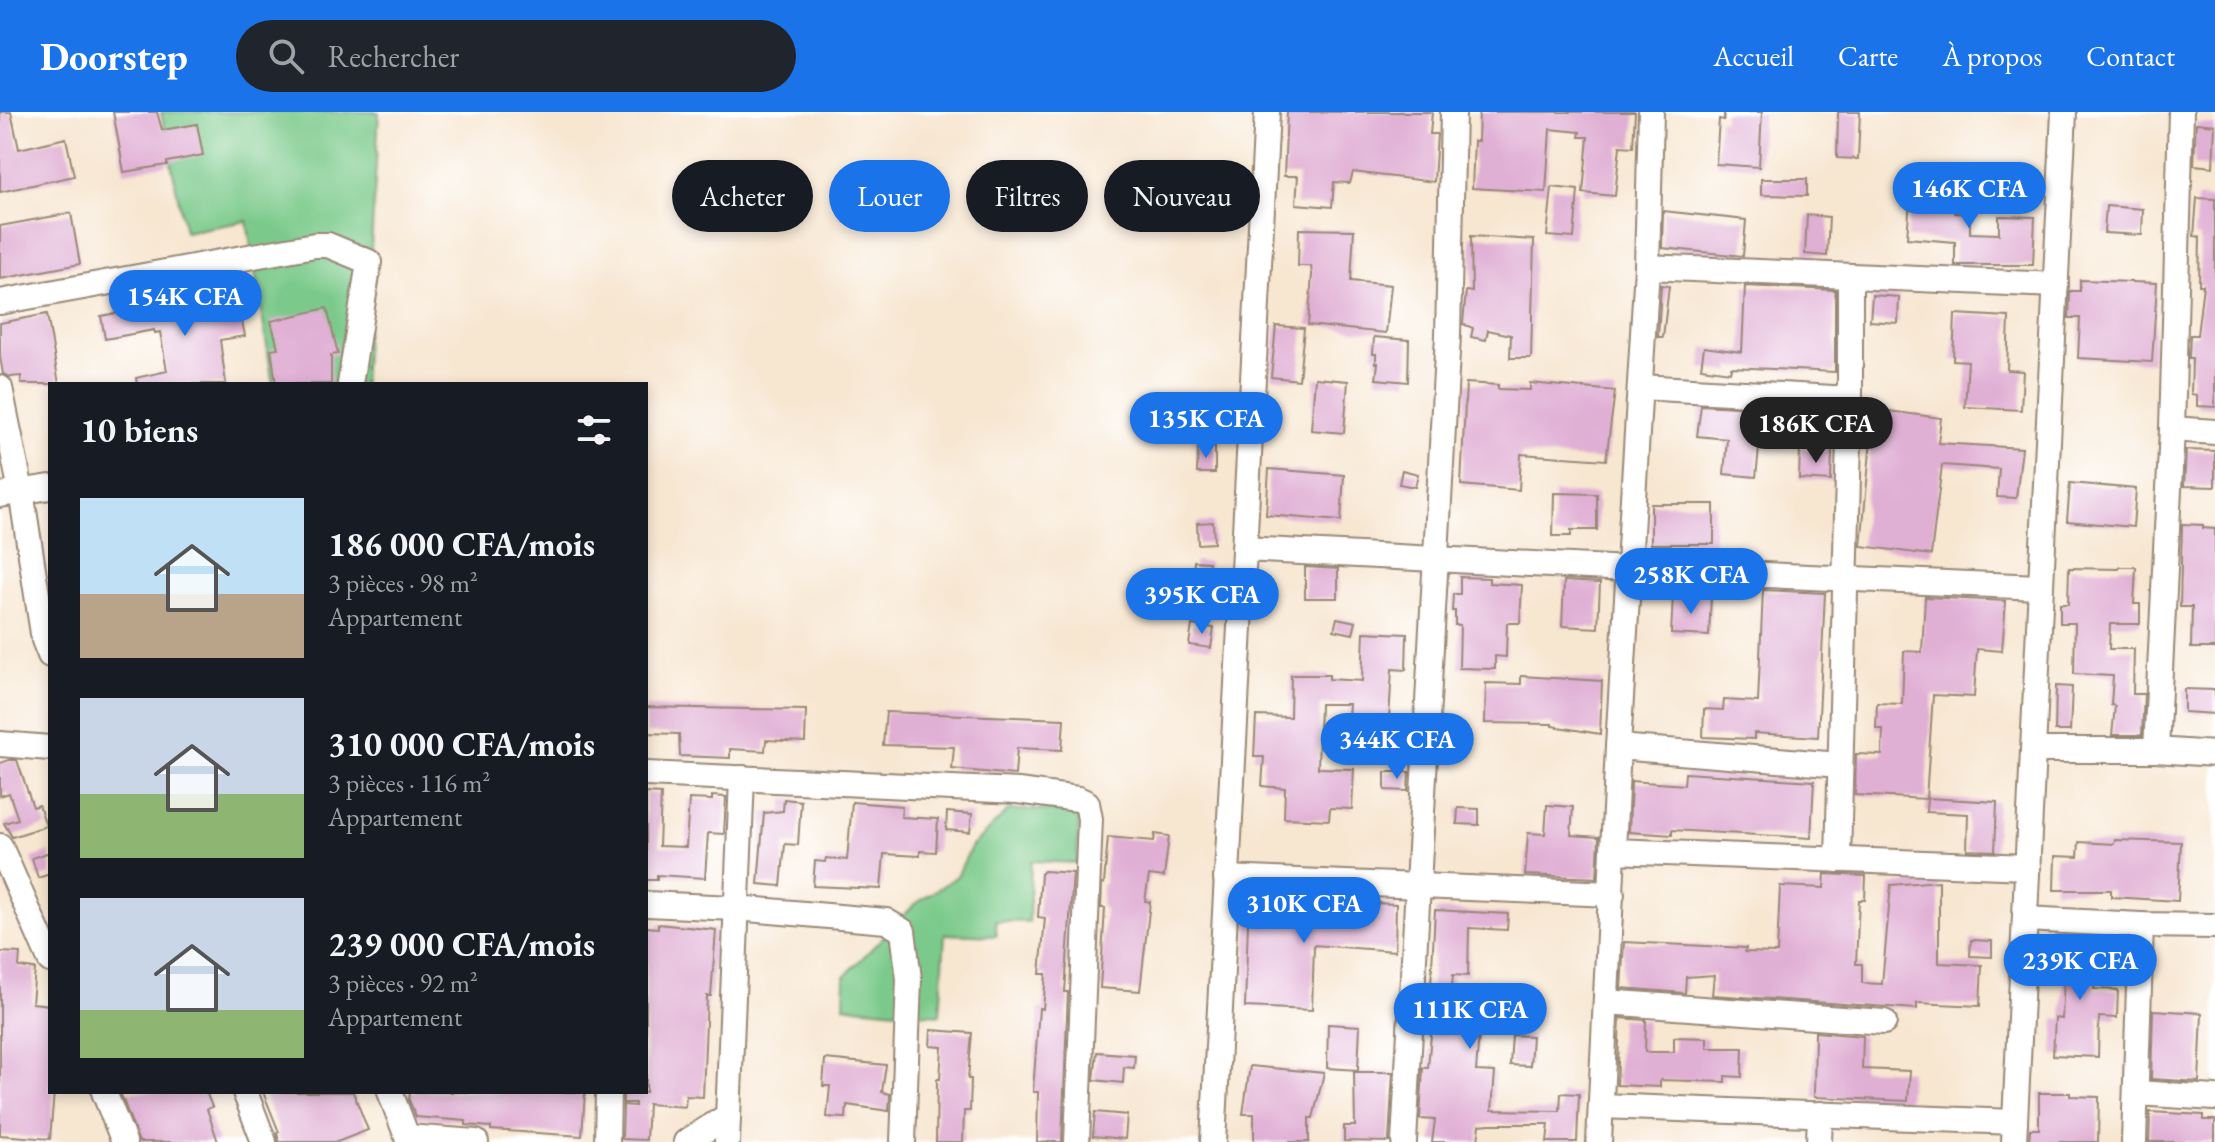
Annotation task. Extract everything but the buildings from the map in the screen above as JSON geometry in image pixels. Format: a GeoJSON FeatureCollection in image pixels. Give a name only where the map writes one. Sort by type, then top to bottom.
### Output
{"type":"FeatureCollection","features":[{"type":"Feature","properties":{"kind":"street"},"geometry":{"type":"LineString","coordinates":[[1213,1142],[1267,112]]}},
{"type":"Feature","properties":{"kind":"street"},"geometry":{"type":"LineString","coordinates":[[1404,1142],[1448,335],[1453,112]]}},
{"type":"Feature","properties":{"kind":"street"},"geometry":{"type":"LineString","coordinates":[[1599,1142],[1618,747],[1647,267],[1651,112]]}},
{"type":"Feature","properties":{"kind":"street"},"geometry":{"type":"LineString","coordinates":[[1601,1106],[1820,1114],[2015,1132],[2064,112]]}},
{"type":"Feature","properties":{"kind":"street"},"geometry":{"type":"LineString","coordinates":[[2156,750],[2172,429],[2181,112]]}},
{"type":"Feature","properties":{"kind":"street"},"geometry":{"type":"LineString","coordinates":[[0,302],[328,245],[369,262],[350,382]]}},
{"type":"Feature","properties":{"kind":"street"},"geometry":{"type":"LineString","coordinates":[[1647,267],[2056,285]]}},
{"type":"Feature","properties":{"kind":"street"},"geometry":{"type":"LineString","coordinates":[[1838,860],[1850,399],[1850,277]]}},
{"type":"Feature","properties":{"kind":"street"},"geometry":{"type":"LineString","coordinates":[[1640,387],[1850,399]]}},
{"type":"Feature","properties":{"kind":"street"},"geometry":{"type":"LineString","coordinates":[[0,388],[10,493],[48,650]]}},
{"type":"Feature","properties":{"kind":"street"},"geometry":{"type":"LineString","coordinates":[[2172,429],[2215,432]]}},
{"type":"Feature","properties":{"kind":"street"},"geometry":{"type":"LineString","coordinates":[[10,493],[48,487]]}},
{"type":"Feature","properties":{"kind":"street"},"geometry":{"type":"LineString","coordinates":[[1244,549],[2039,587]]}},
{"type":"Feature","properties":{"kind":"street"},"geometry":{"type":"LineString","coordinates":[[0,744],[48,748]]}},
{"type":"Feature","properties":{"kind":"street"},"geometry":{"type":"LineString","coordinates":[[1618,747],[1840,765]]}},
{"type":"Feature","properties":{"kind":"street"},"geometry":{"type":"LineString","coordinates":[[2033,750],[2156,750],[2215,754]]}},
{"type":"Feature","properties":{"kind":"street"},"geometry":{"type":"LineString","coordinates":[[648,774],[1018,791],[1087,803],[1090,819],[1077,1142]]}},
{"type":"Feature","properties":{"kind":"street"},"geometry":{"type":"LineString","coordinates":[[727,1142],[742,778]]}},
{"type":"Feature","properties":{"kind":"street"},"geometry":{"type":"LineString","coordinates":[[0,846],[41,911],[48,949]]}},
{"type":"Feature","properties":{"kind":"street"},"geometry":{"type":"LineString","coordinates":[[1613,851],[2028,867]]}},
{"type":"Feature","properties":{"kind":"street"},"geometry":{"type":"LineString","coordinates":[[1226,878],[1612,894]]}},
{"type":"Feature","properties":{"kind":"street"},"geometry":{"type":"LineString","coordinates":[[648,904],[886,921],[903,931],[909,979],[903,1142]]}},
{"type":"Feature","properties":{"kind":"street"},"geometry":{"type":"LineString","coordinates":[[2025,919],[2215,926]]}},
{"type":"Feature","properties":{"kind":"street"},"geometry":{"type":"LineString","coordinates":[[2134,1142],[2141,925]]}},
{"type":"Feature","properties":{"kind":"street"},"geometry":{"type":"LineString","coordinates":[[1606,1002],[1884,1022]]}},
{"type":"Feature","properties":{"kind":"street"},"geometry":{"type":"LineString","coordinates":[[2137,1093],[2215,1098]]}},
{"type":"Feature","properties":{"kind":"street"},"geometry":{"type":"LineString","coordinates":[[105,1094],[124,1142]]}},
{"type":"Feature","properties":{"kind":"street"},"geometry":{"type":"LineString","coordinates":[[246,1094],[264,1142]]}},
{"type":"Feature","properties":{"kind":"street"},"geometry":{"type":"LineString","coordinates":[[391,1094],[408,1140],[476,1142]]}},
{"type":"Feature","properties":{"kind":"street"},"geometry":{"type":"LineString","coordinates":[[607,1142],[608,1094]]}},
{"type":"Feature","properties":{"kind":"street"},"geometry":{"type":"LineString","coordinates":[[1819,1142],[1820,1114]]}},
{"type":"Feature","properties":{"kind":"street"},"geometry":{"type":"LineString","coordinates":[[686,1142],[728,1116]]}},
{"type":"Feature","properties":{"kind":"green space"},"geometry":{"type":"Polygon","coordinates":[[[161,112],[379,112],[363,382],[273,382],[247,221],[185,232],[161,112]]]}},
{"type":"Feature","properties":{"kind":"green space"},"geometry":{"type":"Polygon","coordinates":[[[1009,810],[1079,810],[1077,863],[1031,861],[1029,922],[996,921],[996,936],[945,934],[940,1015],[844,1006],[845,976],[914,905],[957,876],[971,847],[1009,810]]]}}]}
